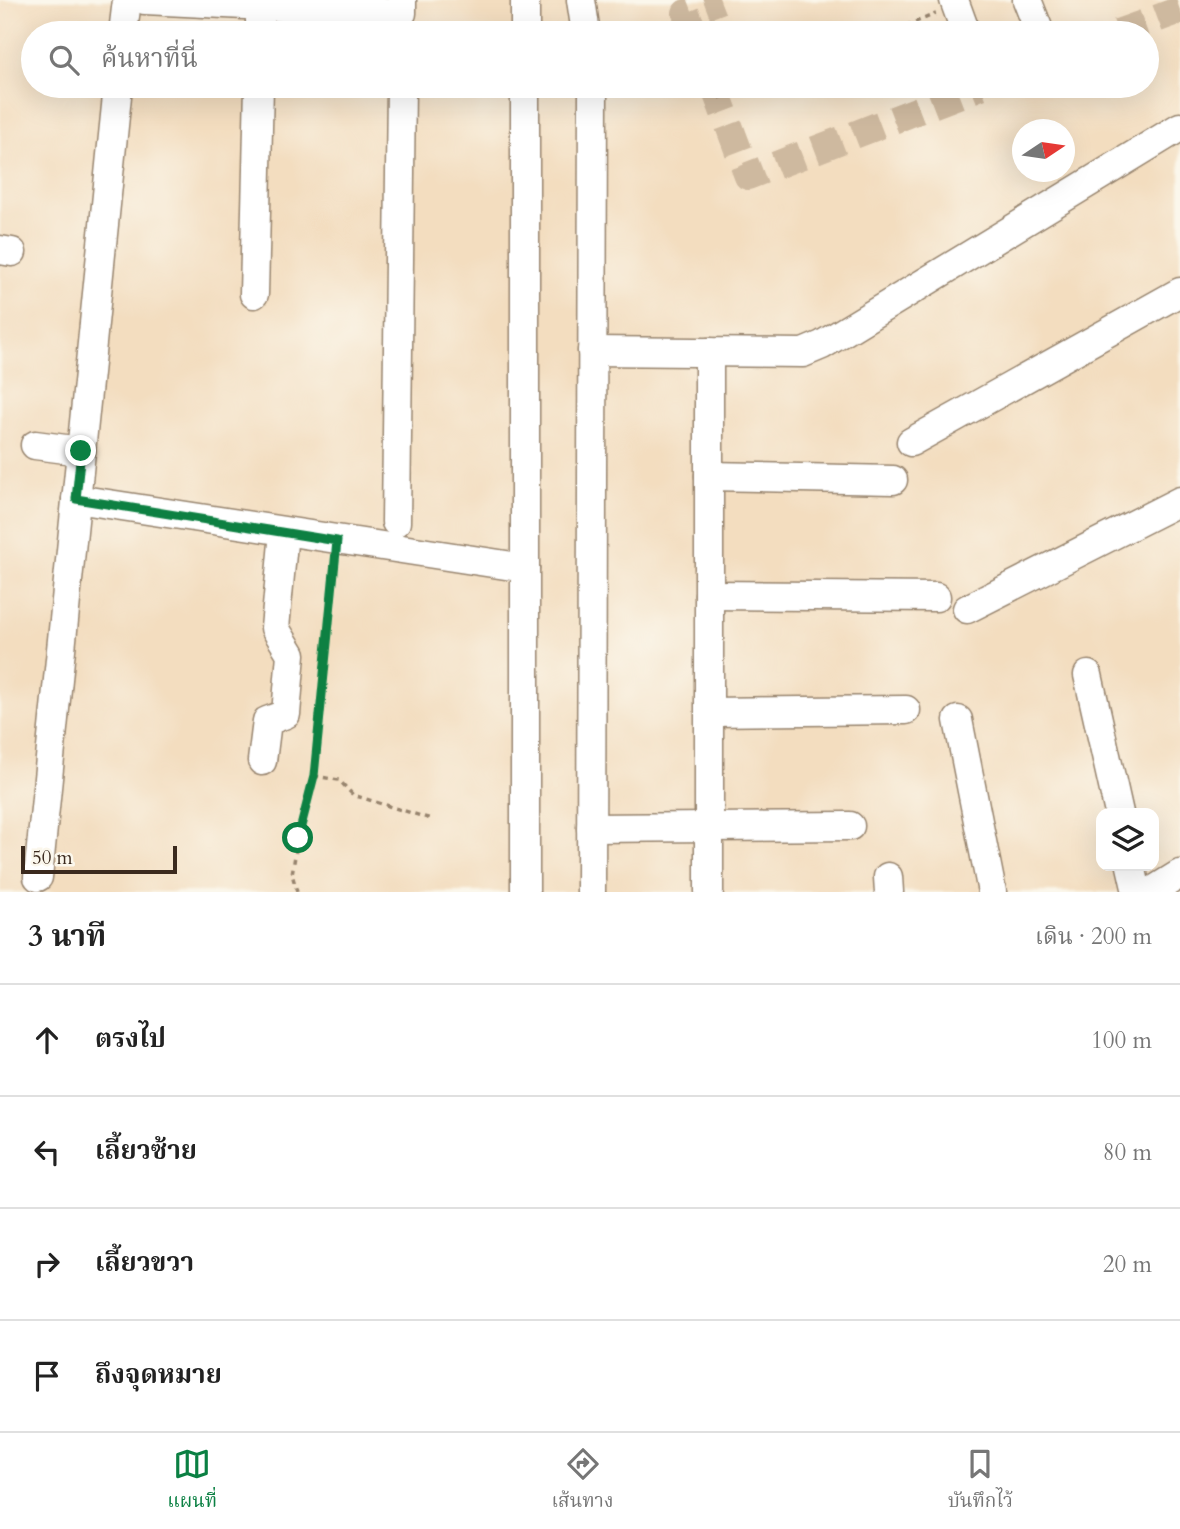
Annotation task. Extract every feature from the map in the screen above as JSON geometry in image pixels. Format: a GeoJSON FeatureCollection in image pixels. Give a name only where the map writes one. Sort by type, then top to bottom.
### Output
{"type":"FeatureCollection","features":[{"type":"Feature","properties":{"kind":"street"},"geometry":{"type":"LineString","coordinates":[[124,21],[127,0]]}},
{"type":"Feature","properties":{"kind":"street"},"geometry":{"type":"LineString","coordinates":[[145,0],[260,13],[402,15]]}},
{"type":"Feature","properties":{"kind":"street"},"geometry":{"type":"LineString","coordinates":[[525,0],[525,21]]}},
{"type":"Feature","properties":{"kind":"street"},"geometry":{"type":"LineString","coordinates":[[581,0],[584,21]]}},
{"type":"Feature","properties":{"kind":"street"},"geometry":{"type":"LineString","coordinates":[[1027,0],[1035,21]]}},
{"type":"Feature","properties":{"kind":"street"},"geometry":{"type":"LineString","coordinates":[[955,3],[962,21]]}},
{"type":"Feature","properties":{"kind":"street"},"geometry":{"type":"LineString","coordinates":[[38,877],[117,98]]}},
{"type":"Feature","properties":{"kind":"street"},"geometry":{"type":"LineString","coordinates":[[254,294],[259,98]]}},
{"type":"Feature","properties":{"kind":"street"},"geometry":{"type":"LineString","coordinates":[[396,522],[401,98]]}},
{"type":"Feature","properties":{"kind":"street"},"geometry":{"type":"LineString","coordinates":[[525,98],[525,892]]}},
{"type":"Feature","properties":{"kind":"street"},"geometry":{"type":"LineString","coordinates":[[591,892],[593,98]]}},
{"type":"Feature","properties":{"kind":"street"},"geometry":{"type":"LineString","coordinates":[[592,351],[803,353],[822,345],[1180,127]]}},
{"type":"Feature","properties":{"kind":"street"},"geometry":{"type":"LineString","coordinates":[[911,442],[1180,292]]}},
{"type":"Feature","properties":{"kind":"street"},"geometry":{"type":"LineString","coordinates":[[709,352],[709,892]]}},
{"type":"Feature","properties":{"kind":"street"},"geometry":{"type":"LineString","coordinates":[[35,445],[81,451]]}},
{"type":"Feature","properties":{"kind":"street"},"geometry":{"type":"LineString","coordinates":[[709,476],[893,481]]}},
{"type":"Feature","properties":{"kind":"street"},"geometry":{"type":"LineString","coordinates":[[76,499],[525,568]]}},
{"type":"Feature","properties":{"kind":"street"},"geometry":{"type":"LineString","coordinates":[[967,609],[1180,501]]}},
{"type":"Feature","properties":{"kind":"street"},"geometry":{"type":"LineString","coordinates":[[262,761],[267,721],[286,713],[291,654],[275,628],[284,531]]}},
{"type":"Feature","properties":{"kind":"street"},"geometry":{"type":"LineString","coordinates":[[709,595],[936,597]]}},
{"type":"Feature","properties":{"kind":"street"},"geometry":{"type":"LineString","coordinates":[[1088,676],[1118,808]]}},
{"type":"Feature","properties":{"kind":"street"},"geometry":{"type":"LineString","coordinates":[[710,712],[906,710]]}},
{"type":"Feature","properties":{"kind":"street"},"geometry":{"type":"LineString","coordinates":[[958,720],[992,892]]}},
{"type":"Feature","properties":{"kind":"street"},"geometry":{"type":"LineString","coordinates":[[591,828],[850,826]]}},
{"type":"Feature","properties":{"kind":"street"},"geometry":{"type":"LineString","coordinates":[[1132,871],[1137,892]]}},
{"type":"Feature","properties":{"kind":"street"},"geometry":{"type":"LineString","coordinates":[[1151,892],[1180,874]]}},
{"type":"Feature","properties":{"kind":"path"},"geometry":{"type":"LineString","coordinates":[[914,21],[955,3]]}},
{"type":"Feature","properties":{"kind":"path"},"geometry":{"type":"LineString","coordinates":[[297,892],[292,874],[314,776],[337,541]]}},
{"type":"Feature","properties":{"kind":"path"},"geometry":{"type":"LineString","coordinates":[[314,776],[339,780],[353,794],[431,819]]}},
{"type":"Feature","properties":{"kind":"tunnel"},"geometry":{"type":"LineString","coordinates":[[689,21],[686,13],[720,0]]}},
{"type":"Feature","properties":{"kind":"tunnel"},"geometry":{"type":"LineString","coordinates":[[1150,21],[1180,10]]}},
{"type":"Feature","properties":{"kind":"tunnel"},"geometry":{"type":"LineString","coordinates":[[719,98],[748,176],[950,98]]}},
{"type":"Feature","properties":{"kind":"route"},"geometry":{"type":"LineString","coordinates":[[81,451],[76,499],[337,541],[314,776],[298,838]]}}]}
